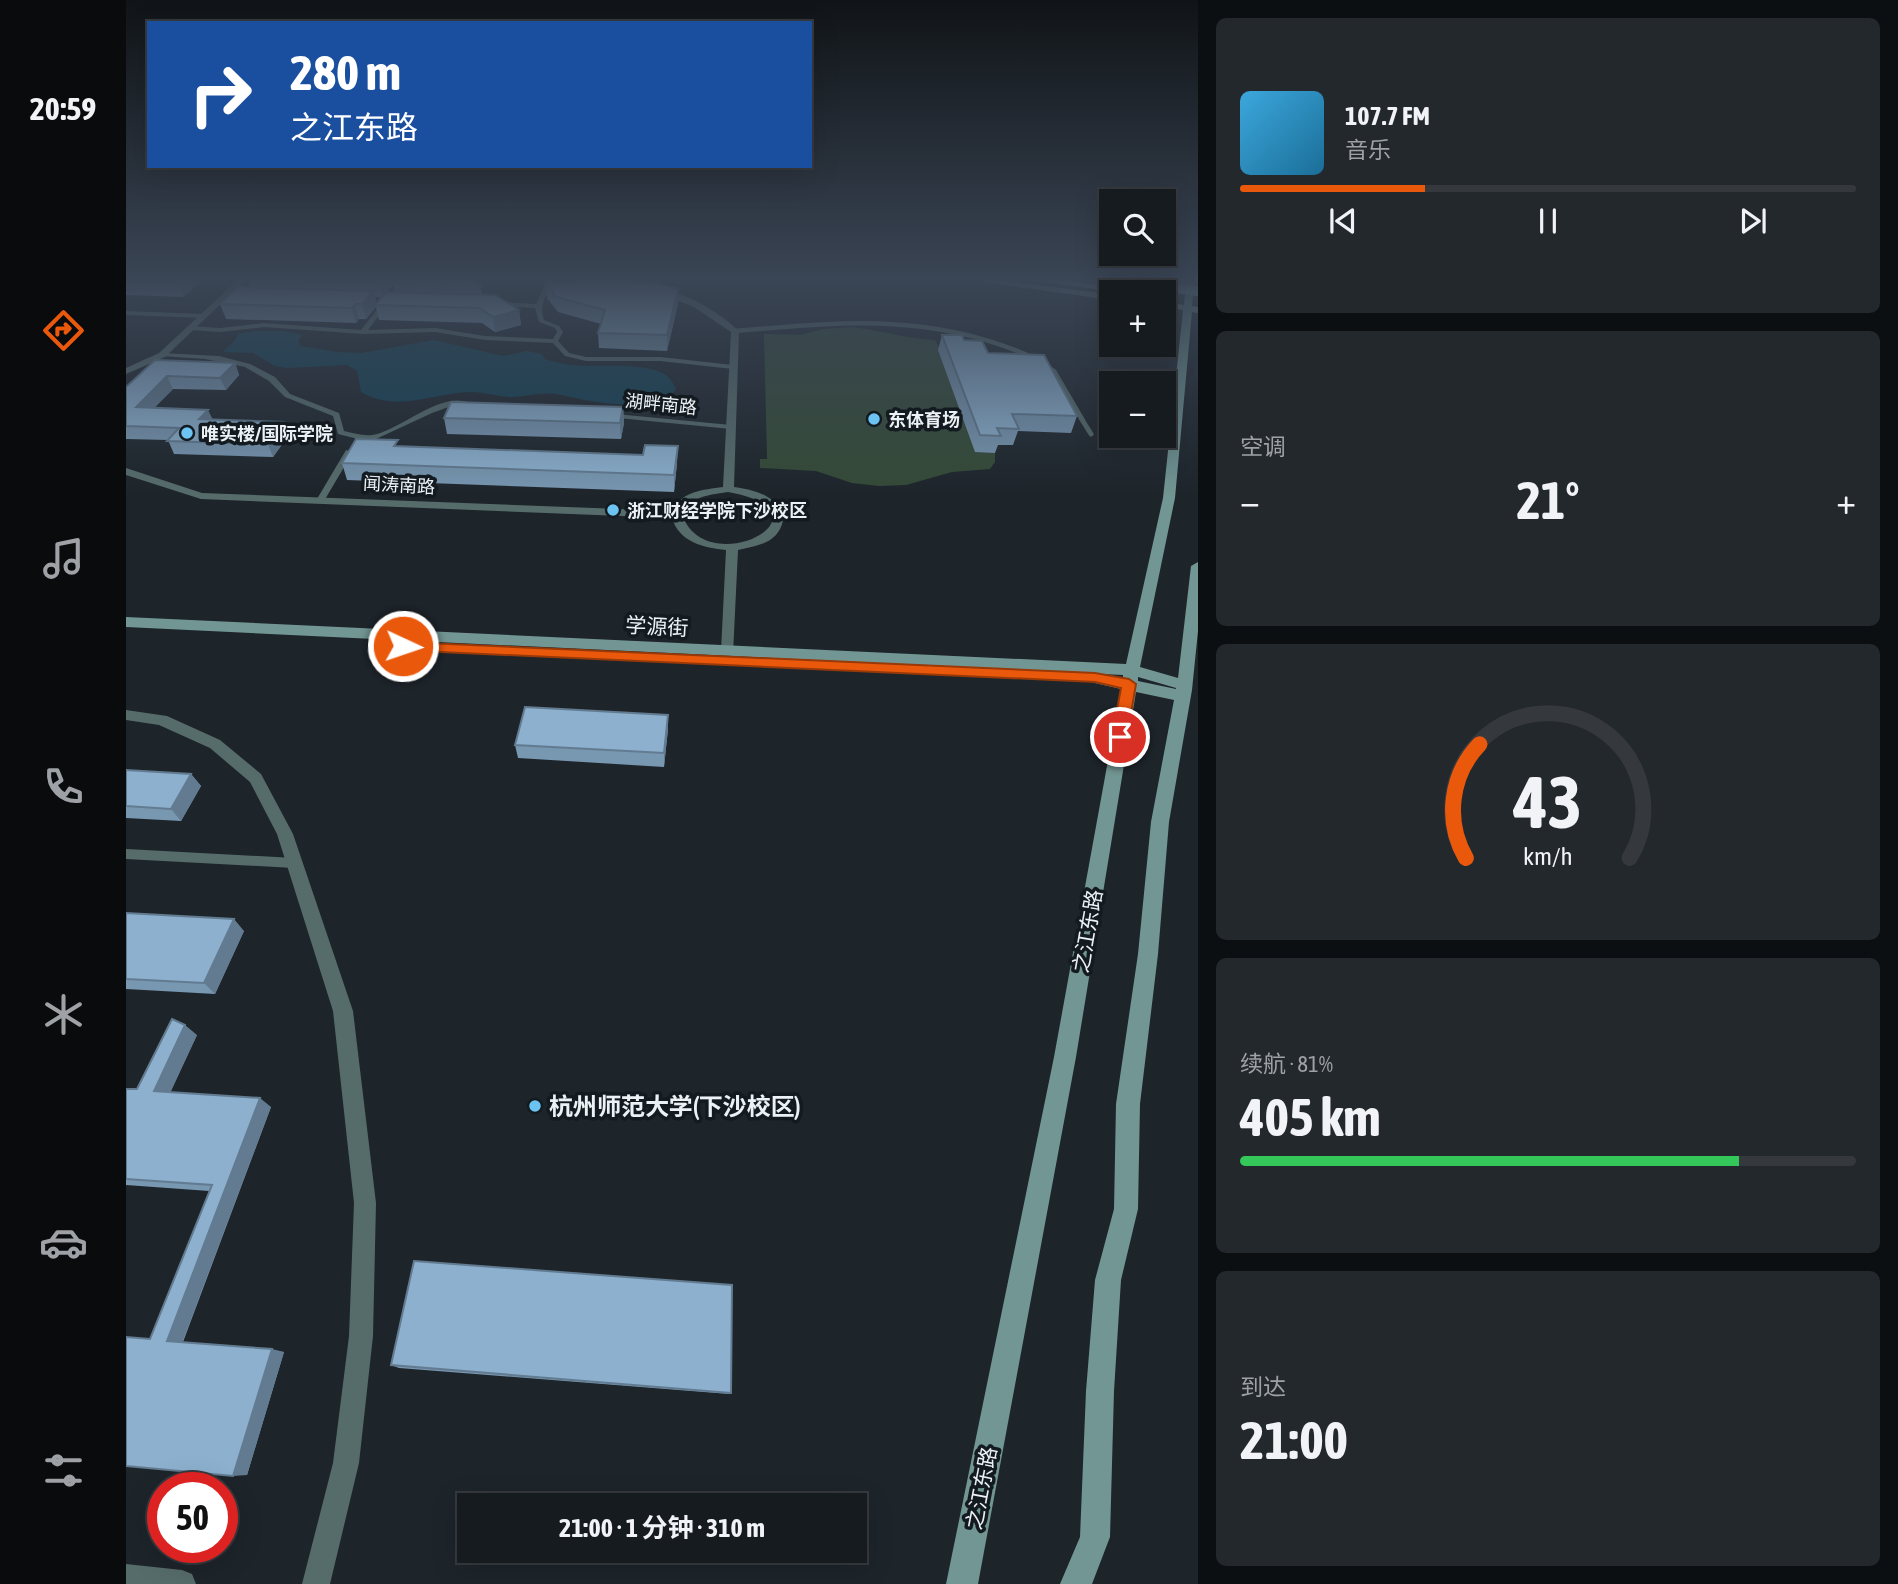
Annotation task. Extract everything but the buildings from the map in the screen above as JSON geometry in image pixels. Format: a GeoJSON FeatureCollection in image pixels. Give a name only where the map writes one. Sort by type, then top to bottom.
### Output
{"type":"FeatureCollection","features":[{"type":"Feature","properties":{"kind":"main road","name":"之江东路"},"geometry":{"type":"LineString","coordinates":[[962,1584],[1065,1057],[1130,677],[1169,498],[1185,350]]}},
{"type":"Feature","properties":{"kind":"main road"},"geometry":{"type":"LineString","coordinates":[[1076,1584],[1095,1536],[1100,1391],[1108,1280],[1126,1209],[1128,1104],[1160,822],[1183,691],[1198,566]]}},
{"type":"Feature","properties":{"kind":"main road","name":"学源街"},"geometry":{"type":"LineString","coordinates":[[126,622],[728,651],[1130,677]]}},
{"type":"Feature","properties":{"kind":"main road"},"geometry":{"type":"LineString","coordinates":[[126,634],[1130,677],[1183,691]]}},
{"type":"Feature","properties":{"kind":"street"},"geometry":{"type":"LineString","coordinates":[[126,371],[162,355],[167,350]]}},
{"type":"Feature","properties":{"kind":"street"},"geometry":{"type":"LineString","coordinates":[[563,350],[567,355],[586,359],[634,357],[733,367]]}},
{"type":"Feature","properties":{"kind":"street"},"geometry":{"type":"LineString","coordinates":[[728,489],[734,350]]}},
{"type":"Feature","properties":{"kind":"street"},"geometry":{"type":"LineString","coordinates":[[162,355],[195,355],[229,361],[255,370],[274,380],[279,390],[289,397],[323,407],[336,415],[341,432],[358,437],[376,437],[429,411],[453,403],[481,403]]}},
{"type":"Feature","properties":{"kind":"street","name":"湖畔南路"},"geometry":{"type":"LineString","coordinates":[[596,413],[731,427]]}},
{"type":"Feature","properties":{"kind":"street"},"geometry":{"type":"LineString","coordinates":[[321,499],[358,437]]}},
{"type":"Feature","properties":{"kind":"street","name":"闻涛南路"},"geometry":{"type":"LineString","coordinates":[[126,471],[201,496],[675,515]]}},
{"type":"Feature","properties":{"kind":"street"},"geometry":{"type":"LineString","coordinates":[[728,489],[760,496],[771,504],[778,513],[779,523],[775,532],[765,540],[732,548],[697,542],[677,525],[675,515],[678,506],[686,499],[698,493],[728,489]]}},
{"type":"Feature","properties":{"kind":"street"},"geometry":{"type":"LineString","coordinates":[[728,651],[732,548]]}},
{"type":"Feature","properties":{"kind":"street"},"geometry":{"type":"LineString","coordinates":[[126,715],[162,720],[215,744],[256,778],[285,834],[343,1011],[365,1203],[361,1336],[346,1463],[316,1584]]}},
{"type":"Feature","properties":{"kind":"street"},"geometry":{"type":"LineString","coordinates":[[126,1578],[182,1584]]}},
{"type":"Feature","properties":{"kind":"lane"},"geometry":{"type":"LineString","coordinates":[[1017,350],[1054,371],[1091,434]]}},
{"type":"Feature","properties":{"kind":"lane"},"geometry":{"type":"LineString","coordinates":[[126,854],[295,863]]}},
{"type":"Feature","properties":{"kind":"green space","name":"东体育场"},"geometry":{"type":"Polygon","coordinates":[[[764,350],[940,350],[995,453],[995,462],[990,469],[952,472],[906,485],[879,486],[852,483],[816,471],[760,468],[760,459],[767,459],[764,350]]]}},
{"type":"Feature","properties":{"kind":"water"},"geometry":{"type":"Polygon","coordinates":[[[325,350],[361,353],[378,350],[477,350],[503,356],[527,351],[542,354],[545,359],[559,363],[651,369],[667,376],[676,389],[671,398],[644,404],[602,403],[555,394],[513,397],[470,392],[388,401],[361,392],[357,371],[347,365],[287,368],[275,366],[253,353],[223,352],[325,350]]]}},
{"type":"Feature","properties":{"kind":"place","name":"东体育场"},"geometry":{"type":"Point","coordinates":[874,419]}},
{"type":"Feature","properties":{"kind":"place","name":"唯实楼/国际学院"},"geometry":{"type":"Point","coordinates":[187,433]}},
{"type":"Feature","properties":{"kind":"place","name":"浙江财经学院下沙校区"},"geometry":{"type":"Point","coordinates":[613,510]}},
{"type":"Feature","properties":{"kind":"place","name":"杭州师范大学(下沙校区)"},"geometry":{"type":"Point","coordinates":[535,1106]}},
{"type":"Feature","properties":{"kind":"route"},"geometry":{"type":"LineString","coordinates":[[403,646],[1095,677],[1129,684],[1120,737]]}}]}
